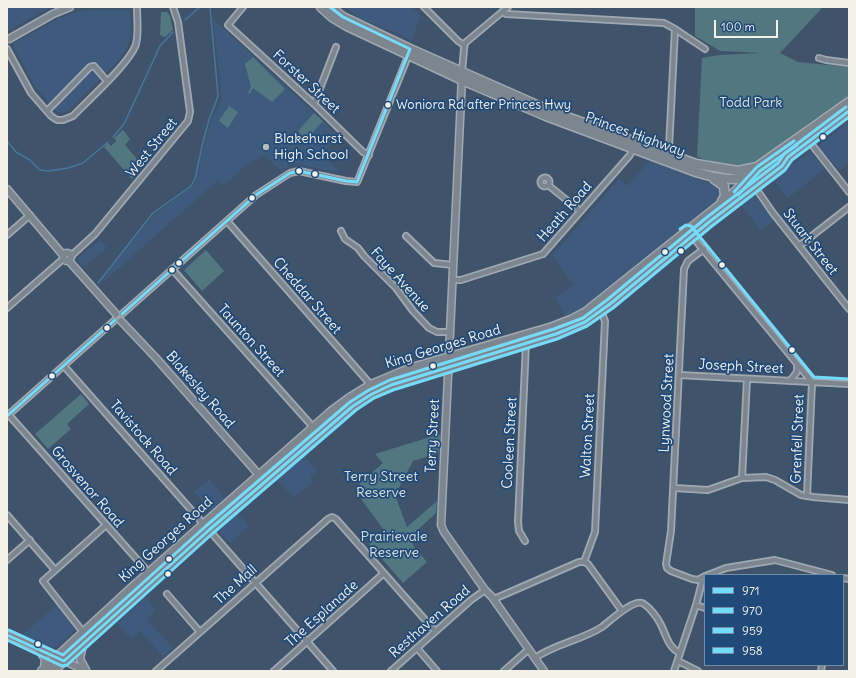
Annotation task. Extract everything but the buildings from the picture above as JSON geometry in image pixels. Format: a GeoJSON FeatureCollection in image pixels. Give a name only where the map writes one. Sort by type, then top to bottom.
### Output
{"type":"FeatureCollection","features":[{"type":"Feature","properties":{"kind":"highway","name":"Princes Highway"},"geometry":{"type":"LineString","coordinates":[[321,7],[332,17],[347,26],[462,76],[709,176],[724,179],[747,178],[761,173],[778,161],[788,157],[849,111]]}},
{"type":"Feature","properties":{"kind":"highway","name":"Princes Highway"},"geometry":{"type":"LineString","coordinates":[[330,7],[343,17],[409,52]]}},
{"type":"Feature","properties":{"kind":"highway","name":"Princes Highway"},"geometry":{"type":"LineString","coordinates":[[634,146],[700,165],[741,171],[756,167],[849,102]]}},
{"type":"Feature","properties":{"kind":"highway","name":"King Georges Road"},"geometry":{"type":"LineString","coordinates":[[53,671],[133,598],[259,475],[343,402],[371,385],[412,368],[553,327],[586,312],[690,233],[709,222],[755,187],[782,166],[788,157]]}},
{"type":"Feature","properties":{"kind":"highway","name":"King Georges Road"},"geometry":{"type":"LineString","coordinates":[[43,670],[149,573],[254,491],[344,412],[372,394],[391,385],[565,331],[585,322],[601,311],[690,233],[739,188],[756,167]]}},
{"type":"Feature","properties":{"kind":"highway"},"geometry":{"type":"LineString","coordinates":[[741,171],[755,187]]}},
{"type":"Feature","properties":{"kind":"highway"},"geometry":{"type":"LineString","coordinates":[[709,176],[723,184],[725,190],[725,196],[718,206]]}},
{"type":"Feature","properties":{"kind":"highway"},"geometry":{"type":"LineString","coordinates":[[254,491],[259,475],[266,475],[276,467],[283,465]]}},
{"type":"Feature","properties":{"kind":"street"},"geometry":{"type":"LineString","coordinates":[[8,41],[53,14],[70,7]]}},
{"type":"Feature","properties":{"kind":"street"},"geometry":{"type":"LineString","coordinates":[[7,49],[31,93],[52,116],[57,120],[63,120],[69,118],[127,60],[135,46],[137,37],[137,7]]}},
{"type":"Feature","properties":{"kind":"street","name":"West Street"},"geometry":{"type":"LineString","coordinates":[[7,308],[95,234],[188,121],[190,112],[189,104],[178,22],[173,7]]}},
{"type":"Feature","properties":{"kind":"street","name":"Forster Street"},"geometry":{"type":"LineString","coordinates":[[243,7],[228,25],[314,104],[363,152],[369,155]]}},
{"type":"Feature","properties":{"kind":"street"},"geometry":{"type":"LineString","coordinates":[[424,7],[458,42],[464,45]]}},
{"type":"Feature","properties":{"kind":"street"},"geometry":{"type":"LineString","coordinates":[[462,76],[464,45],[508,7]]}},
{"type":"Feature","properties":{"kind":"street"},"geometry":{"type":"LineString","coordinates":[[502,12],[506,14],[664,22],[705,49]]}},
{"type":"Feature","properties":{"kind":"street"},"geometry":{"type":"LineString","coordinates":[[668,155],[675,29]]}},
{"type":"Feature","properties":{"kind":"street"},"geometry":{"type":"LineString","coordinates":[[314,104],[336,47]]}},
{"type":"Feature","properties":{"kind":"street"},"geometry":{"type":"LineString","coordinates":[[8,415],[256,195],[292,172],[299,171],[357,182],[360,178],[409,52]]}},
{"type":"Feature","properties":{"kind":"street"},"geometry":{"type":"LineString","coordinates":[[819,58],[849,63]]}},
{"type":"Feature","properties":{"kind":"street"},"geometry":{"type":"LineString","coordinates":[[47,111],[90,67],[94,66],[107,81]]}},
{"type":"Feature","properties":{"kind":"street","name":"Terry Street"},"geometry":{"type":"LineString","coordinates":[[462,76],[441,525],[444,532],[485,590],[494,599],[544,671]]}},
{"type":"Feature","properties":{"kind":"street"},"geometry":{"type":"LineString","coordinates":[[809,141],[849,192]]}},
{"type":"Feature","properties":{"kind":"street","name":"Heath Road"},"geometry":{"type":"LineString","coordinates":[[452,280],[461,280],[540,256],[548,249],[630,155],[634,146]]}},
{"type":"Feature","properties":{"kind":"street"},"geometry":{"type":"LineString","coordinates":[[548,185],[580,211]]}},
{"type":"Feature","properties":{"kind":"street","name":"Stuart Street"},"geometry":{"type":"LineString","coordinates":[[755,187],[773,213],[849,309]]}},
{"type":"Feature","properties":{"kind":"street","name":"Blakesley Road"},"geometry":{"type":"LineString","coordinates":[[7,190],[259,475]]}},
{"type":"Feature","properties":{"kind":"street"},"geometry":{"type":"LineString","coordinates":[[799,246],[849,207]]}},
{"type":"Feature","properties":{"kind":"street"},"geometry":{"type":"LineString","coordinates":[[7,235],[30,215]]}},
{"type":"Feature","properties":{"kind":"street","name":"Cheddar Street"},"geometry":{"type":"LineString","coordinates":[[227,221],[371,385]]}},
{"type":"Feature","properties":{"kind":"street","name":"Faye Avenue"},"geometry":{"type":"LineString","coordinates":[[341,231],[345,239],[358,248],[364,256],[394,285],[413,312],[429,328],[437,332],[450,332]]}},
{"type":"Feature","properties":{"kind":"street"},"geometry":{"type":"LineString","coordinates":[[690,233],[812,382]]}},
{"type":"Feature","properties":{"kind":"street"},"geometry":{"type":"LineString","coordinates":[[406,236],[434,263],[453,265]]}},
{"type":"Feature","properties":{"kind":"street","name":"Lynwood Street"},"geometry":{"type":"LineString","coordinates":[[703,578],[698,580],[692,579],[671,571],[666,567],[671,536],[685,266],[688,261],[704,250]]}},
{"type":"Feature","properties":{"kind":"street","name":"Taunton Street"},"geometry":{"type":"LineString","coordinates":[[172,269],[313,427]]}},
{"type":"Feature","properties":{"kind":"street","name":"Walton Street"},"geometry":{"type":"LineString","coordinates":[[584,562],[594,532],[605,321],[601,311]]}},
{"type":"Feature","properties":{"kind":"street","name":"Cooleen Street"},"geometry":{"type":"LineString","coordinates":[[524,541],[519,531],[518,522],[526,343]]}},
{"type":"Feature","properties":{"kind":"street"},"geometry":{"type":"LineString","coordinates":[[790,381],[797,372],[797,365]]}},
{"type":"Feature","properties":{"kind":"street","name":"Tavistock Road"},"geometry":{"type":"LineString","coordinates":[[64,366],[333,671]]}},
{"type":"Feature","properties":{"kind":"street","name":"Joseph Street"},"geometry":{"type":"LineString","coordinates":[[679,375],[849,384]]}},
{"type":"Feature","properties":{"kind":"street"},"geometry":{"type":"LineString","coordinates":[[742,478],[747,379]]}},
{"type":"Feature","properties":{"kind":"street","name":"Grenfell Street"},"geometry":{"type":"LineString","coordinates":[[807,496],[812,382]]}},
{"type":"Feature","properties":{"kind":"street","name":"Grosvenor Road"},"geometry":{"type":"LineString","coordinates":[[8,415],[149,573]]}},
{"type":"Feature","properties":{"kind":"street"},"geometry":{"type":"LineString","coordinates":[[674,488],[708,490],[742,478],[759,476],[771,478],[794,491],[807,496],[849,500]]}},
{"type":"Feature","properties":{"kind":"street"},"geometry":{"type":"LineString","coordinates":[[7,515],[55,570]]}},
{"type":"Feature","properties":{"kind":"street","name":"The Mall"},"geometry":{"type":"LineString","coordinates":[[156,671],[328,519],[336,519],[384,573]]}},
{"type":"Feature","properties":{"kind":"street"},"geometry":{"type":"LineString","coordinates":[[84,632],[44,581],[106,526]]}},
{"type":"Feature","properties":{"kind":"street"},"geometry":{"type":"LineString","coordinates":[[7,560],[30,540]]}},
{"type":"Feature","properties":{"kind":"street"},"geometry":{"type":"LineString","coordinates":[[711,574],[726,568],[775,560],[828,574]]}},
{"type":"Feature","properties":{"kind":"street"},"geometry":{"type":"LineString","coordinates":[[494,599],[579,562],[584,562],[588,564],[622,611]]}},
{"type":"Feature","properties":{"kind":"street"},"geometry":{"type":"LineString","coordinates":[[384,573],[435,631]]}},
{"type":"Feature","properties":{"kind":"street","name":"The Esplanade"},"geometry":{"type":"LineString","coordinates":[[274,671],[384,573]]}},
{"type":"Feature","properties":{"kind":"street"},"geometry":{"type":"LineString","coordinates":[[674,671],[696,605],[703,578]]}},
{"type":"Feature","properties":{"kind":"street","name":"Resthaven Road"},"geometry":{"type":"LineString","coordinates":[[390,671],[475,596],[485,590]]}},
{"type":"Feature","properties":{"kind":"street"},"geometry":{"type":"LineString","coordinates":[[167,594],[200,632]]}},
{"type":"Feature","properties":{"kind":"street"},"geometry":{"type":"LineString","coordinates":[[535,658],[602,627],[630,606],[644,603],[659,621],[673,649],[680,653]]}},
{"type":"Feature","properties":{"kind":"street"},"geometry":{"type":"LineString","coordinates":[[696,605],[704,608]]}},
{"type":"Feature","properties":{"kind":"street"},"geometry":{"type":"LineString","coordinates":[[7,635],[86,671]]}},
{"type":"Feature","properties":{"kind":"street"},"geometry":{"type":"LineString","coordinates":[[83,644],[80,661],[86,671]]}},
{"type":"Feature","properties":{"kind":"street"},"geometry":{"type":"LineString","coordinates":[[37,648],[45,659],[43,670]]}},
{"type":"Feature","properties":{"kind":"street"},"geometry":{"type":"LineString","coordinates":[[416,648],[437,671]]}},
{"type":"Feature","properties":{"kind":"street"},"geometry":{"type":"LineString","coordinates":[[504,671],[528,649]]}},
{"type":"Feature","properties":{"kind":"street"},"geometry":{"type":"LineString","coordinates":[[678,661],[698,671]]}},
{"type":"Feature","properties":{"kind":"shaded area"},"geometry":{"type":"Polygon","coordinates":[[[7,7],[51,7],[7,31],[7,7]]]}},
{"type":"Feature","properties":{"kind":"shaded area"},"geometry":{"type":"Polygon","coordinates":[[[346,7],[412,7],[421,16],[411,42],[404,36],[358,18],[346,7]]]}},
{"type":"Feature","properties":{"kind":"shaded area"},"geometry":{"type":"Polygon","coordinates":[[[90,10],[130,10],[131,34],[127,48],[118,61],[68,111],[63,113],[57,112],[36,88],[13,46],[14,43],[58,19],[73,13],[90,10]]]}},
{"type":"Feature","properties":{"kind":"shaded area","name":"Blakehurst High School"},"geometry":{"type":"Polygon","coordinates":[[[213,19],[339,136],[321,154],[341,173],[302,164],[290,165],[282,172],[264,155],[239,170],[240,171],[223,186],[218,180],[100,285],[117,259],[155,214],[194,184],[195,185],[211,122],[222,100],[213,19]]]}},
{"type":"Feature","properties":{"kind":"shaded area"},"geometry":{"type":"Polygon","coordinates":[[[849,121],[849,162],[839,170],[818,146],[849,121]]]}},
{"type":"Feature","properties":{"kind":"shaded area"},"geometry":{"type":"Polygon","coordinates":[[[810,151],[825,169],[788,198],[773,180],[810,151]]]}},
{"type":"Feature","properties":{"kind":"shaded area"},"geometry":{"type":"Polygon","coordinates":[[[650,161],[719,187],[721,194],[718,200],[597,298],[584,308],[566,318],[555,297],[573,285],[552,256],[619,179],[627,186],[650,161]]]}},
{"type":"Feature","properties":{"kind":"shaded area"},"geometry":{"type":"Polygon","coordinates":[[[754,195],[774,220],[761,230],[741,205],[754,195]]]}},
{"type":"Feature","properties":{"kind":"shaded area"},"geometry":{"type":"Polygon","coordinates":[[[100,240],[107,248],[84,267],[77,259],[100,240]]]}},
{"type":"Feature","properties":{"kind":"shaded area"},"geometry":{"type":"Polygon","coordinates":[[[304,456],[317,471],[310,477],[313,482],[294,498],[277,480],[304,456]]]}},
{"type":"Feature","properties":{"kind":"shaded area"},"geometry":{"type":"Polygon","coordinates":[[[209,479],[225,498],[211,511],[194,492],[209,479]]]}},
{"type":"Feature","properties":{"kind":"shaded area"},"geometry":{"type":"Polygon","coordinates":[[[238,514],[249,526],[230,543],[220,533],[220,530],[238,514]]]}},
{"type":"Feature","properties":{"kind":"shaded area"},"geometry":{"type":"Polygon","coordinates":[[[145,597],[156,610],[147,619],[173,648],[163,657],[141,631],[131,639],[117,623],[145,597]]]}},
{"type":"Feature","properties":{"kind":"shaded area"},"geometry":{"type":"Polygon","coordinates":[[[57,605],[76,629],[55,649],[22,635],[57,605]]]}},
{"type":"Feature","properties":{"kind":"green space","name":"Todd Park"},"geometry":{"type":"Polygon","coordinates":[[[695,7],[823,7],[780,53],[798,62],[849,67],[849,96],[791,136],[771,153],[754,162],[742,165],[728,165],[697,157],[702,58],[719,55],[761,53],[720,51],[695,36],[695,7]]]}},
{"type":"Feature","properties":{"kind":"green space"},"geometry":{"type":"Polygon","coordinates":[[[161,12],[167,12],[170,16],[173,30],[165,37],[160,35],[161,12]]]}},
{"type":"Feature","properties":{"kind":"green space"},"geometry":{"type":"Polygon","coordinates":[[[253,57],[285,89],[272,102],[253,88],[250,94],[248,93],[251,87],[245,64],[253,57]]]}},
{"type":"Feature","properties":{"kind":"green space"},"geometry":{"type":"Polygon","coordinates":[[[229,106],[238,112],[228,128],[219,121],[229,106]]]}},
{"type":"Feature","properties":{"kind":"green space"},"geometry":{"type":"Polygon","coordinates":[[[314,113],[323,121],[306,140],[298,131],[314,113]]]}},
{"type":"Feature","properties":{"kind":"green space"},"geometry":{"type":"Polygon","coordinates":[[[123,130],[130,139],[125,145],[143,166],[132,179],[104,147],[108,143],[111,146],[116,141],[114,138],[123,130]]]}},
{"type":"Feature","properties":{"kind":"green space"},"geometry":{"type":"Polygon","coordinates":[[[206,250],[224,271],[202,291],[184,270],[206,250]]]}},
{"type":"Feature","properties":{"kind":"green space"},"geometry":{"type":"Polygon","coordinates":[[[81,394],[89,404],[67,424],[71,429],[48,449],[35,434],[81,394]]]}},
{"type":"Feature","properties":{"kind":"green space"},"geometry":{"type":"Polygon","coordinates":[[[440,434],[439,453],[413,461],[395,495],[407,527],[437,501],[436,513],[410,537],[414,547],[427,562],[403,583],[369,544],[384,530],[361,499],[367,493],[359,484],[383,463],[375,454],[440,434]]]}},
{"type":"Feature","properties":{"kind":"waterway"},"geometry":{"type":"LineString","coordinates":[[185,20],[200,7]]}},
{"type":"Feature","properties":{"kind":"waterway"},"geometry":{"type":"LineString","coordinates":[[98,283],[153,213],[191,186],[195,179],[209,120],[218,96],[210,7]]}},
{"type":"Feature","properties":{"kind":"waterway"},"geometry":{"type":"LineString","coordinates":[[113,137],[124,124],[160,46],[173,32]]}},
{"type":"Feature","properties":{"kind":"waterway"},"geometry":{"type":"LineString","coordinates":[[7,141],[16,152],[30,160],[40,170],[49,171],[68,168],[83,163],[108,142]]}},
{"type":"Feature","properties":{"kind":"transit line","name":"958"},"geometry":{"type":"LineString","coordinates":[[122,314],[256,195],[290,173],[299,171],[357,182],[410,49],[343,17],[330,7]]}},
{"type":"Feature","properties":{"kind":"transit line","name":"959"},"geometry":{"type":"LineString","coordinates":[[9,630],[63,655],[206,526],[350,402],[369,390],[390,380],[554,329],[583,318],[706,218],[778,163],[785,153],[846,107]]}},
{"type":"Feature","properties":{"kind":"transit line","name":"971"},"geometry":{"type":"LineString","coordinates":[[7,635],[64,661],[209,530],[353,406],[372,394],[391,385],[556,334],[585,322],[610,304],[709,222],[782,166],[788,157],[849,111]]}},
{"type":"Feature","properties":{"kind":"transit line","name":"970"},"geometry":{"type":"LineString","coordinates":[[7,640],[62,666],[67,665],[212,534],[356,410],[374,398],[393,390],[557,339],[587,326],[613,308],[712,226],[785,170],[792,160],[849,117]]}},
{"type":"Feature","properties":{"kind":"transit line","name":"971"},"geometry":{"type":"LineString","coordinates":[[734,192],[757,167],[794,141]]}},
{"type":"Feature","properties":{"kind":"transit line","name":"970"},"geometry":{"type":"LineString","coordinates":[[738,195],[760,171],[797,145]]}},
{"type":"Feature","properties":{"kind":"transit line","name":"959"},"geometry":{"type":"LineString","coordinates":[[680,229],[686,225],[691,226],[814,377],[849,379]]}},
{"type":"Feature","properties":{"kind":"transit line","name":"958"},"geometry":{"type":"LineString","coordinates":[[7,416],[115,320]]}},
{"type":"Feature","properties":{"kind":"place","name":"Woniora Rd after Princes Hwy"},"geometry":{"type":"Point","coordinates":[388,105]}},
{"type":"Feature","properties":{"kind":"place","name":"Blakehurst High School"},"geometry":{"type":"Point","coordinates":[266,147]}},
{"type":"Feature","properties":{"kind":"park label","name":"Terry Street Reserve"},"geometry":{"type":"Point","coordinates":[381,486]}},
{"type":"Feature","properties":{"kind":"park label","name":"Prairievale Reserve"},"geometry":{"type":"Point","coordinates":[394,546]}}]}
